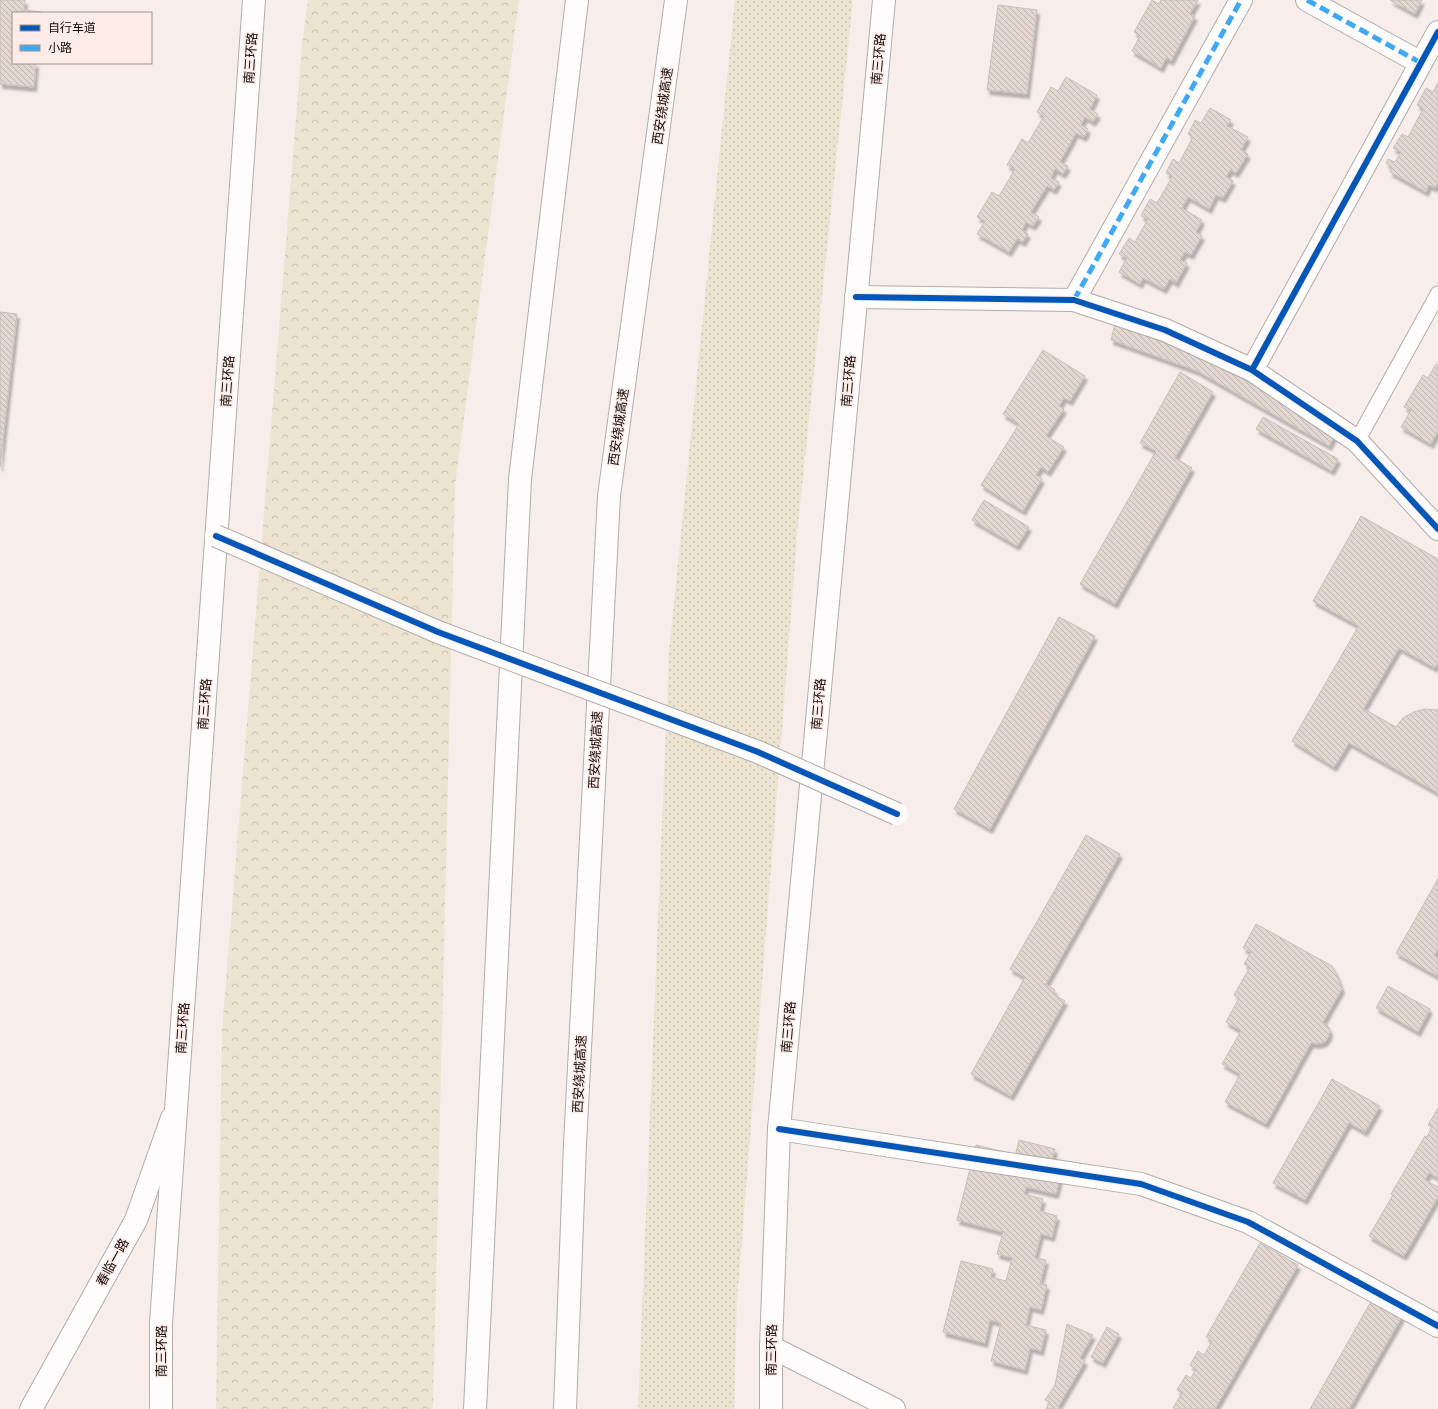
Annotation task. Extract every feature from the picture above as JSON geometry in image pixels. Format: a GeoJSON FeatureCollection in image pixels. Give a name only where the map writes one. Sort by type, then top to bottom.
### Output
{"type":"FeatureCollection","features":[{"type":"Feature","properties":{"kind":"main road","name":"南三环路"},"geometry":{"type":"LineString","coordinates":[[161,1409],[161,1323],[254,0]]}},
{"type":"Feature","properties":{"kind":"main road"},"geometry":{"type":"LineString","coordinates":[[475,1409],[520,479],[577,0]]}},
{"type":"Feature","properties":{"kind":"main road","name":"西安绕城高速"},"geometry":{"type":"LineString","coordinates":[[565,1409],[575,1144],[609,496],[676,0]]}},
{"type":"Feature","properties":{"kind":"main road","name":"南三环路"},"geometry":{"type":"LineString","coordinates":[[771,1409],[771,1347],[779,1129],[884,0]]}},
{"type":"Feature","properties":{"kind":"main road"},"geometry":{"type":"LineString","coordinates":[[1074,300],[1241,0]]}},
{"type":"Feature","properties":{"kind":"main road"},"geometry":{"type":"LineString","coordinates":[[1307,0],[1421,62]]}},
{"type":"Feature","properties":{"kind":"main road"},"geometry":{"type":"LineString","coordinates":[[1252,370],[1438,32]]}},
{"type":"Feature","properties":{"kind":"main road"},"geometry":{"type":"LineString","coordinates":[[856,297],[1074,300],[1165,330],[1252,370],[1357,441],[1438,528]]}},
{"type":"Feature","properties":{"kind":"main road"},"geometry":{"type":"LineString","coordinates":[[216,536],[438,632],[758,752],[896,814]]}},
{"type":"Feature","properties":{"kind":"main road","name":"春临一路"},"geometry":{"type":"LineString","coordinates":[[31,1409],[136,1220],[176,1108]]}},
{"type":"Feature","properties":{"kind":"main road"},"geometry":{"type":"LineString","coordinates":[[779,1129],[1141,1184],[1248,1222],[1438,1326]]}},
{"type":"Feature","properties":{"kind":"main road"},"geometry":{"type":"LineString","coordinates":[[771,1347],[894,1409]]}},
{"type":"Feature","properties":{"kind":"lane"},"geometry":{"type":"LineString","coordinates":[[1357,441],[1438,294]]}},
{"type":"Feature","properties":{"kind":"green space"},"geometry":{"type":"Polygon","coordinates":[[[308,0],[519,0],[455,486],[433,1409],[216,1409],[222,1030],[302,45],[308,0]]]}},
{"type":"Feature","properties":{"kind":"green space"},"geometry":{"type":"Polygon","coordinates":[[[735,0],[853,0],[798,525],[737,1303],[734,1409],[638,1409],[669,652],[735,0]]]}},
{"type":"Feature","properties":{"kind":"building"},"geometry":{"type":"Polygon","coordinates":[[[0,0],[25,0],[24,10],[42,12],[12,12],[12,64],[36,64],[34,87],[0,84],[0,0]]]}},
{"type":"Feature","properties":{"kind":"building"},"geometry":{"type":"Polygon","coordinates":[[[1152,0],[1159,4],[1161,0],[1198,0],[1190,14],[1195,16],[1171,61],[1166,58],[1161,68],[1132,51],[1140,36],[1134,32],[1152,0]]]}},
{"type":"Feature","properties":{"kind":"building"},"geometry":{"type":"Polygon","coordinates":[[[1390,0],[1422,0],[1415,14],[1390,0]]]}},
{"type":"Feature","properties":{"kind":"building"},"geometry":{"type":"Polygon","coordinates":[[[998,5],[1037,10],[1027,94],[987,90],[998,5]]]}},
{"type":"Feature","properties":{"kind":"building"},"geometry":{"type":"Polygon","coordinates":[[[1066,77],[1097,95],[1090,109],[1098,114],[1093,122],[1085,117],[1081,125],[1088,129],[1084,137],[1076,133],[1060,162],[1068,166],[1063,174],[1055,169],[1051,178],[1059,182],[1054,190],[1047,186],[1031,212],[1039,217],[1033,226],[1026,222],[1022,230],[1028,234],[1023,242],[1017,239],[1009,252],[977,234],[985,221],[977,217],[992,192],[999,196],[1015,169],[1007,165],[1022,139],[1028,143],[1044,116],[1037,112],[1051,87],[1058,91],[1066,77]]]}},
{"type":"Feature","properties":{"kind":"building"},"geometry":{"type":"Polygon","coordinates":[[[1438,83],[1438,182],[1435,188],[1429,185],[1426,192],[1390,172],[1392,167],[1386,163],[1388,159],[1395,162],[1401,152],[1393,148],[1402,134],[1408,137],[1423,109],[1417,105],[1426,88],[1433,92],[1438,83]]]}},
{"type":"Feature","properties":{"kind":"building"},"geometry":{"type":"Polygon","coordinates":[[[1210,108],[1231,120],[1227,126],[1248,137],[1241,150],[1248,154],[1236,173],[1230,170],[1226,177],[1233,181],[1223,198],[1216,195],[1209,209],[1188,197],[1182,208],[1202,220],[1196,232],[1202,236],[1191,255],[1185,252],[1180,260],[1187,263],[1176,283],[1170,279],[1164,289],[1143,278],[1140,284],[1119,272],[1127,258],[1119,254],[1129,238],[1135,242],[1148,219],[1141,216],[1150,199],[1157,203],[1172,177],[1166,173],[1173,159],[1179,163],[1193,137],[1188,134],[1195,120],[1201,123],[1210,108]]]}},
{"type":"Feature","properties":{"kind":"building"},"geometry":{"type":"Polygon","coordinates":[[[0,312],[17,314],[0,467],[0,312]]]}},
{"type":"Feature","properties":{"kind":"building"},"geometry":{"type":"Polygon","coordinates":[[[1115,324],[1206,359],[1338,430],[1329,446],[1197,371],[1111,340],[1115,324]]]}},
{"type":"Feature","properties":{"kind":"building"},"geometry":{"type":"Polygon","coordinates":[[[1043,350],[1085,376],[1070,401],[1064,398],[1059,406],[1064,409],[1046,436],[1064,447],[1048,472],[1041,467],[1036,475],[1042,479],[1023,511],[981,485],[1019,424],[1003,414],[1043,350]]]}},
{"type":"Feature","properties":{"kind":"building"},"geometry":{"type":"Polygon","coordinates":[[[1436,364],[1438,365],[1438,434],[1437,433],[1431,444],[1401,427],[1411,410],[1404,407],[1423,375],[1428,378],[1436,364]]]}},
{"type":"Feature","properties":{"kind":"building"},"geometry":{"type":"Polygon","coordinates":[[[1180,372],[1213,392],[1175,458],[1192,468],[1115,604],[1080,584],[1156,451],[1140,443],[1180,372]]]}},
{"type":"Feature","properties":{"kind":"building"},"geometry":{"type":"Polygon","coordinates":[[[1263,417],[1338,459],[1332,471],[1256,429],[1263,417]]]}},
{"type":"Feature","properties":{"kind":"building"},"geometry":{"type":"Polygon","coordinates":[[[984,500],[1029,527],[1017,546],[972,520],[984,500]]]}},
{"type":"Feature","properties":{"kind":"building"},"geometry":{"type":"Polygon","coordinates":[[[1361,516],[1438,559],[1438,663],[1435,668],[1399,648],[1364,709],[1396,727],[1403,718],[1414,712],[1424,709],[1438,710],[1438,793],[1349,743],[1334,767],[1292,741],[1358,627],[1357,625],[1313,601],[1361,516]]]}},
{"type":"Feature","properties":{"kind":"building"},"geometry":{"type":"Polygon","coordinates":[[[1059,617],[1095,636],[990,829],[954,809],[1059,617]]]}},
{"type":"Feature","properties":{"kind":"building"},"geometry":{"type":"Polygon","coordinates":[[[1086,835],[1120,854],[1046,984],[1055,990],[1053,994],[1065,1001],[1011,1096],[971,1074],[1025,977],[1010,969],[1086,835]]]}},
{"type":"Feature","properties":{"kind":"building"},"geometry":{"type":"Polygon","coordinates":[[[1438,879],[1438,949],[1434,956],[1438,958],[1437,976],[1396,953],[1438,879]]]}},
{"type":"Feature","properties":{"kind":"building"},"geometry":{"type":"Polygon","coordinates":[[[1256,924],[1332,966],[1342,989],[1323,1022],[1330,1030],[1329,1036],[1325,1042],[1317,1044],[1311,1043],[1266,1124],[1225,1102],[1240,1074],[1222,1064],[1241,1031],[1226,1022],[1239,998],[1234,995],[1250,967],[1244,964],[1251,952],[1243,948],[1256,924]]]}},
{"type":"Feature","properties":{"kind":"building"},"geometry":{"type":"Polygon","coordinates":[[[1388,986],[1430,1009],[1418,1032],[1376,1008],[1388,986]]]}},
{"type":"Feature","properties":{"kind":"building"},"geometry":{"type":"Polygon","coordinates":[[[1332,1079],[1380,1106],[1365,1132],[1349,1123],[1305,1200],[1273,1183],[1332,1079]]]}},
{"type":"Feature","properties":{"kind":"building"},"geometry":{"type":"Polygon","coordinates":[[[1438,1108],[1438,1178],[1429,1173],[1425,1180],[1438,1187],[1438,1197],[1404,1256],[1369,1236],[1393,1195],[1391,1194],[1425,1136],[1427,1137],[1432,1127],[1428,1125],[1438,1108]]]}},
{"type":"Feature","properties":{"kind":"building"},"geometry":{"type":"Polygon","coordinates":[[[1019,1140],[1055,1149],[1050,1168],[1062,1171],[1056,1194],[1026,1187],[1024,1194],[1043,1199],[1040,1211],[1057,1216],[1052,1237],[1041,1234],[1035,1258],[1046,1260],[1040,1284],[1047,1285],[1041,1310],[1030,1307],[1026,1325],[1046,1330],[1041,1351],[1030,1348],[1025,1370],[991,1361],[1001,1323],[990,1320],[985,1343],[943,1332],[961,1261],[993,1269],[991,1277],[1006,1281],[1012,1258],[997,1254],[1003,1232],[957,1220],[976,1145],[1005,1152],[1013,1165],[1019,1140]]]}},
{"type":"Feature","properties":{"kind":"building"},"geometry":{"type":"Polygon","coordinates":[[[1260,1243],[1298,1265],[1215,1409],[1173,1408],[1182,1393],[1177,1390],[1186,1375],[1191,1378],[1196,1369],[1190,1365],[1198,1351],[1204,1355],[1212,1341],[1206,1337],[1260,1243]]]}},
{"type":"Feature","properties":{"kind":"building"},"geometry":{"type":"Polygon","coordinates":[[[1373,1298],[1403,1315],[1349,1409],[1310,1409],[1373,1298]]]}},
{"type":"Feature","properties":{"kind":"building"},"geometry":{"type":"Polygon","coordinates":[[[1067,1324],[1093,1335],[1080,1358],[1085,1361],[1058,1407],[1061,1409],[1046,1409],[1050,1402],[1045,1400],[1055,1385],[1067,1324]]]}},
{"type":"Feature","properties":{"kind":"building"},"geometry":{"type":"Polygon","coordinates":[[[1107,1327],[1119,1334],[1103,1363],[1091,1357],[1107,1327]]]}},
{"type":"Feature","properties":{"kind":"marked path"},"geometry":{"type":"LineString","coordinates":[[1074,300],[1241,0]]}},
{"type":"Feature","properties":{"kind":"marked path"},"geometry":{"type":"LineString","coordinates":[[1307,0],[1421,63]]}},
{"type":"Feature","properties":{"kind":"cycle path"},"geometry":{"type":"LineString","coordinates":[[1252,370],[1438,32]]}},
{"type":"Feature","properties":{"kind":"cycle path"},"geometry":{"type":"LineString","coordinates":[[856,297],[1074,300],[1165,330],[1252,370],[1357,441],[1438,529]]}},
{"type":"Feature","properties":{"kind":"cycle path"},"geometry":{"type":"LineString","coordinates":[[216,536],[438,632],[758,752],[897,814]]}},
{"type":"Feature","properties":{"kind":"cycle path"},"geometry":{"type":"LineString","coordinates":[[779,1129],[1141,1184],[1248,1222],[1438,1326]]}}]}
